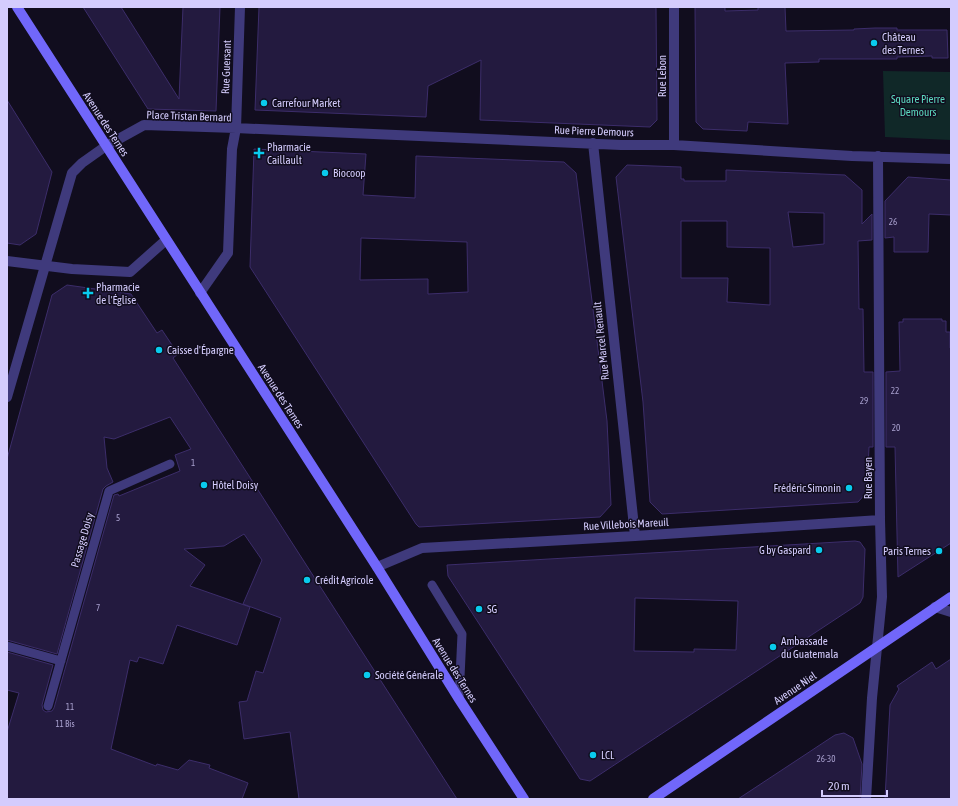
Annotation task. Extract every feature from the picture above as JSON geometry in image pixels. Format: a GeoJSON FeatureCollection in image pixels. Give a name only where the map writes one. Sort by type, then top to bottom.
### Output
{"type":"FeatureCollection","features":[{"type":"Feature","properties":{"kind":"main road","name":"Avenue des Ternes"},"geometry":{"type":"LineString","coordinates":[[17,7],[377,567],[524,799]]}},
{"type":"Feature","properties":{"kind":"main road","name":"Avenue Niel"},"geometry":{"type":"LineString","coordinates":[[653,799],[951,597]]}},
{"type":"Feature","properties":{"kind":"street","name":"Rue Guersant"},"geometry":{"type":"LineString","coordinates":[[236,128],[240,7]]}},
{"type":"Feature","properties":{"kind":"street","name":"Rue Lebon"},"geometry":{"type":"LineString","coordinates":[[674,7],[674,145]]}},
{"type":"Feature","properties":{"kind":"street","name":"Place Tristan Bernard"},"geometry":{"type":"LineString","coordinates":[[7,397],[72,173],[82,163],[106,146],[144,125],[236,128],[232,149],[228,253],[200,293]]}},
{"type":"Feature","properties":{"kind":"street","name":"Rue Pierre Demours"},"geometry":{"type":"LineString","coordinates":[[236,128],[621,145],[674,145],[844,155],[951,159]]}},
{"type":"Feature","properties":{"kind":"street","name":"Rue Marcel Renault"},"geometry":{"type":"LineString","coordinates":[[593,143],[634,536]]}},
{"type":"Feature","properties":{"kind":"street","name":"Rue Bayen"},"geometry":{"type":"LineString","coordinates":[[866,799],[872,698],[882,597],[880,520],[878,156]]}},
{"type":"Feature","properties":{"kind":"street"},"geometry":{"type":"LineString","coordinates":[[7,260],[44,266],[130,272],[166,240]]}},
{"type":"Feature","properties":{"kind":"street","name":"Rue Villebois Mareuil"},"geometry":{"type":"LineString","coordinates":[[377,567],[422,548],[880,520]]}},
{"type":"Feature","properties":{"kind":"street"},"geometry":{"type":"LineString","coordinates":[[935,607],[951,612]]}},
{"type":"Feature","properties":{"kind":"lane","name":"Passage Doisy"},"geometry":{"type":"LineString","coordinates":[[48,706],[109,490],[170,464]]}},
{"type":"Feature","properties":{"kind":"lane"},"geometry":{"type":"LineString","coordinates":[[432,585],[462,634],[459,698]]}},
{"type":"Feature","properties":{"kind":"lane"},"geometry":{"type":"LineString","coordinates":[[7,646],[61,661]]}},
{"type":"Feature","properties":{"kind":"green space","name":"Square Pierre Demours"},"geometry":{"type":"Polygon","coordinates":[[[883,71],[951,72],[951,140],[885,137],[883,71]]]}},
{"type":"Feature","properties":{"kind":"building"},"geometry":{"type":"Polygon","coordinates":[[[83,7],[121,7],[179,99],[183,7],[220,7],[216,111],[148,109],[83,7]]]}},
{"type":"Feature","properties":{"kind":"building"},"geometry":{"type":"Polygon","coordinates":[[[259,7],[656,7],[657,120],[650,127],[480,120],[481,60],[428,86],[426,117],[255,110],[259,7]]]}},
{"type":"Feature","properties":{"kind":"building"},"geometry":{"type":"Polygon","coordinates":[[[695,7],[725,7],[725,11],[758,10],[758,7],[785,7],[786,31],[854,30],[875,28],[897,28],[897,30],[947,30],[948,58],[932,58],[932,56],[897,57],[897,59],[819,59],[819,62],[785,63],[788,124],[748,122],[747,131],[703,129],[696,122],[695,7]]]}},
{"type":"Feature","properties":{"kind":"building"},"geometry":{"type":"Polygon","coordinates":[[[7,100],[52,172],[36,234],[20,245],[7,243],[7,100]]]}},
{"type":"Feature","properties":{"kind":"building"},"geometry":{"type":"Polygon","coordinates":[[[254,149],[366,154],[363,195],[415,198],[416,156],[564,162],[576,173],[607,421],[611,505],[600,517],[419,527],[250,267],[254,149]],[[361,238],[360,280],[428,279],[428,294],[468,292],[467,242],[361,238]]]}},
{"type":"Feature","properties":{"kind":"building"},"geometry":{"type":"Polygon","coordinates":[[[627,165],[681,167],[681,179],[684,179],[684,181],[726,181],[726,170],[845,175],[862,190],[862,224],[872,214],[872,240],[858,241],[859,309],[863,309],[864,372],[873,372],[873,447],[869,447],[867,492],[858,502],[662,514],[650,502],[643,402],[616,177],[627,165]],[[788,212],[793,247],[824,244],[824,213],[788,212]],[[681,221],[681,278],[728,278],[727,302],[770,305],[770,248],[727,247],[727,221],[681,221]]]}},
{"type":"Feature","properties":{"kind":"building"},"geometry":{"type":"Polygon","coordinates":[[[908,177],[951,180],[951,215],[929,214],[928,252],[894,252],[894,237],[885,238],[885,201],[908,177]]]}},
{"type":"Feature","properties":{"kind":"building"},"geometry":{"type":"Polygon","coordinates":[[[67,285],[131,294],[157,333],[162,330],[178,354],[173,358],[457,799],[299,799],[290,732],[244,739],[239,702],[247,701],[256,671],[263,673],[281,618],[243,604],[262,560],[244,534],[224,546],[184,549],[205,565],[190,586],[250,607],[237,645],[177,625],[163,664],[139,657],[137,662],[130,660],[111,749],[156,766],[157,764],[178,770],[189,760],[210,765],[209,768],[248,783],[242,799],[7,799],[7,732],[19,693],[7,690],[7,652],[53,665],[42,705],[43,710],[46,712],[52,711],[114,495],[118,494],[119,496],[180,471],[175,455],[191,449],[170,417],[114,439],[104,437],[107,468],[113,482],[103,489],[57,654],[7,640],[7,459],[52,295],[67,285]]]}},
{"type":"Feature","properties":{"kind":"building"},"geometry":{"type":"Polygon","coordinates":[[[903,319],[942,319],[942,321],[946,321],[946,332],[950,332],[951,543],[898,577],[895,447],[886,447],[886,372],[900,371],[899,322],[903,322],[903,319]]]}},
{"type":"Feature","properties":{"kind":"building"},"geometry":{"type":"Polygon","coordinates":[[[855,541],[860,542],[865,549],[863,597],[860,603],[590,781],[580,779],[448,576],[447,565],[855,541]],[[635,598],[634,651],[694,652],[694,649],[736,650],[738,601],[635,598]]]}},
{"type":"Feature","properties":{"kind":"building"},"geometry":{"type":"Polygon","coordinates":[[[951,659],[951,799],[885,799],[890,705],[899,689],[897,686],[932,662],[936,669],[951,659]]]}},
{"type":"Feature","properties":{"kind":"building"},"geometry":{"type":"Polygon","coordinates":[[[844,733],[853,738],[862,764],[860,799],[738,799],[835,735],[844,733]]]}},
{"type":"Feature","properties":{"kind":"place","name":"Château des Ternes"},"geometry":{"type":"Point","coordinates":[874,43]}},
{"type":"Feature","properties":{"kind":"place","name":"Carrefour Market"},"geometry":{"type":"Point","coordinates":[264,103]}},
{"type":"Feature","properties":{"kind":"place","name":"Pharmacie Caillault"},"geometry":{"type":"Point","coordinates":[259,153]}},
{"type":"Feature","properties":{"kind":"place","name":"Biocoop"},"geometry":{"type":"Point","coordinates":[325,173]}},
{"type":"Feature","properties":{"kind":"place","name":"Pharmacie de l'Église"},"geometry":{"type":"Point","coordinates":[88,293]}},
{"type":"Feature","properties":{"kind":"place","name":"Caisse d'Épargne"},"geometry":{"type":"Point","coordinates":[159,350]}},
{"type":"Feature","properties":{"kind":"place","name":"Hôtel Doisy"},"geometry":{"type":"Point","coordinates":[204,485]}},
{"type":"Feature","properties":{"kind":"place","name":"Frédéric Simonin"},"geometry":{"type":"Point","coordinates":[849,488]}},
{"type":"Feature","properties":{"kind":"place","name":"G by Gaspard"},"geometry":{"type":"Point","coordinates":[819,550]}},
{"type":"Feature","properties":{"kind":"place","name":"Paris Ternes"},"geometry":{"type":"Point","coordinates":[939,551]}},
{"type":"Feature","properties":{"kind":"place","name":"Crédit Agricole"},"geometry":{"type":"Point","coordinates":[307,580]}},
{"type":"Feature","properties":{"kind":"place","name":"SG"},"geometry":{"type":"Point","coordinates":[479,609]}},
{"type":"Feature","properties":{"kind":"place","name":"Ambassade du Guatemala"},"geometry":{"type":"Point","coordinates":[773,647]}},
{"type":"Feature","properties":{"kind":"place","name":"Société Générale"},"geometry":{"type":"Point","coordinates":[367,675]}},
{"type":"Feature","properties":{"kind":"place","name":"LCL"},"geometry":{"type":"Point","coordinates":[593,755]}}]}
